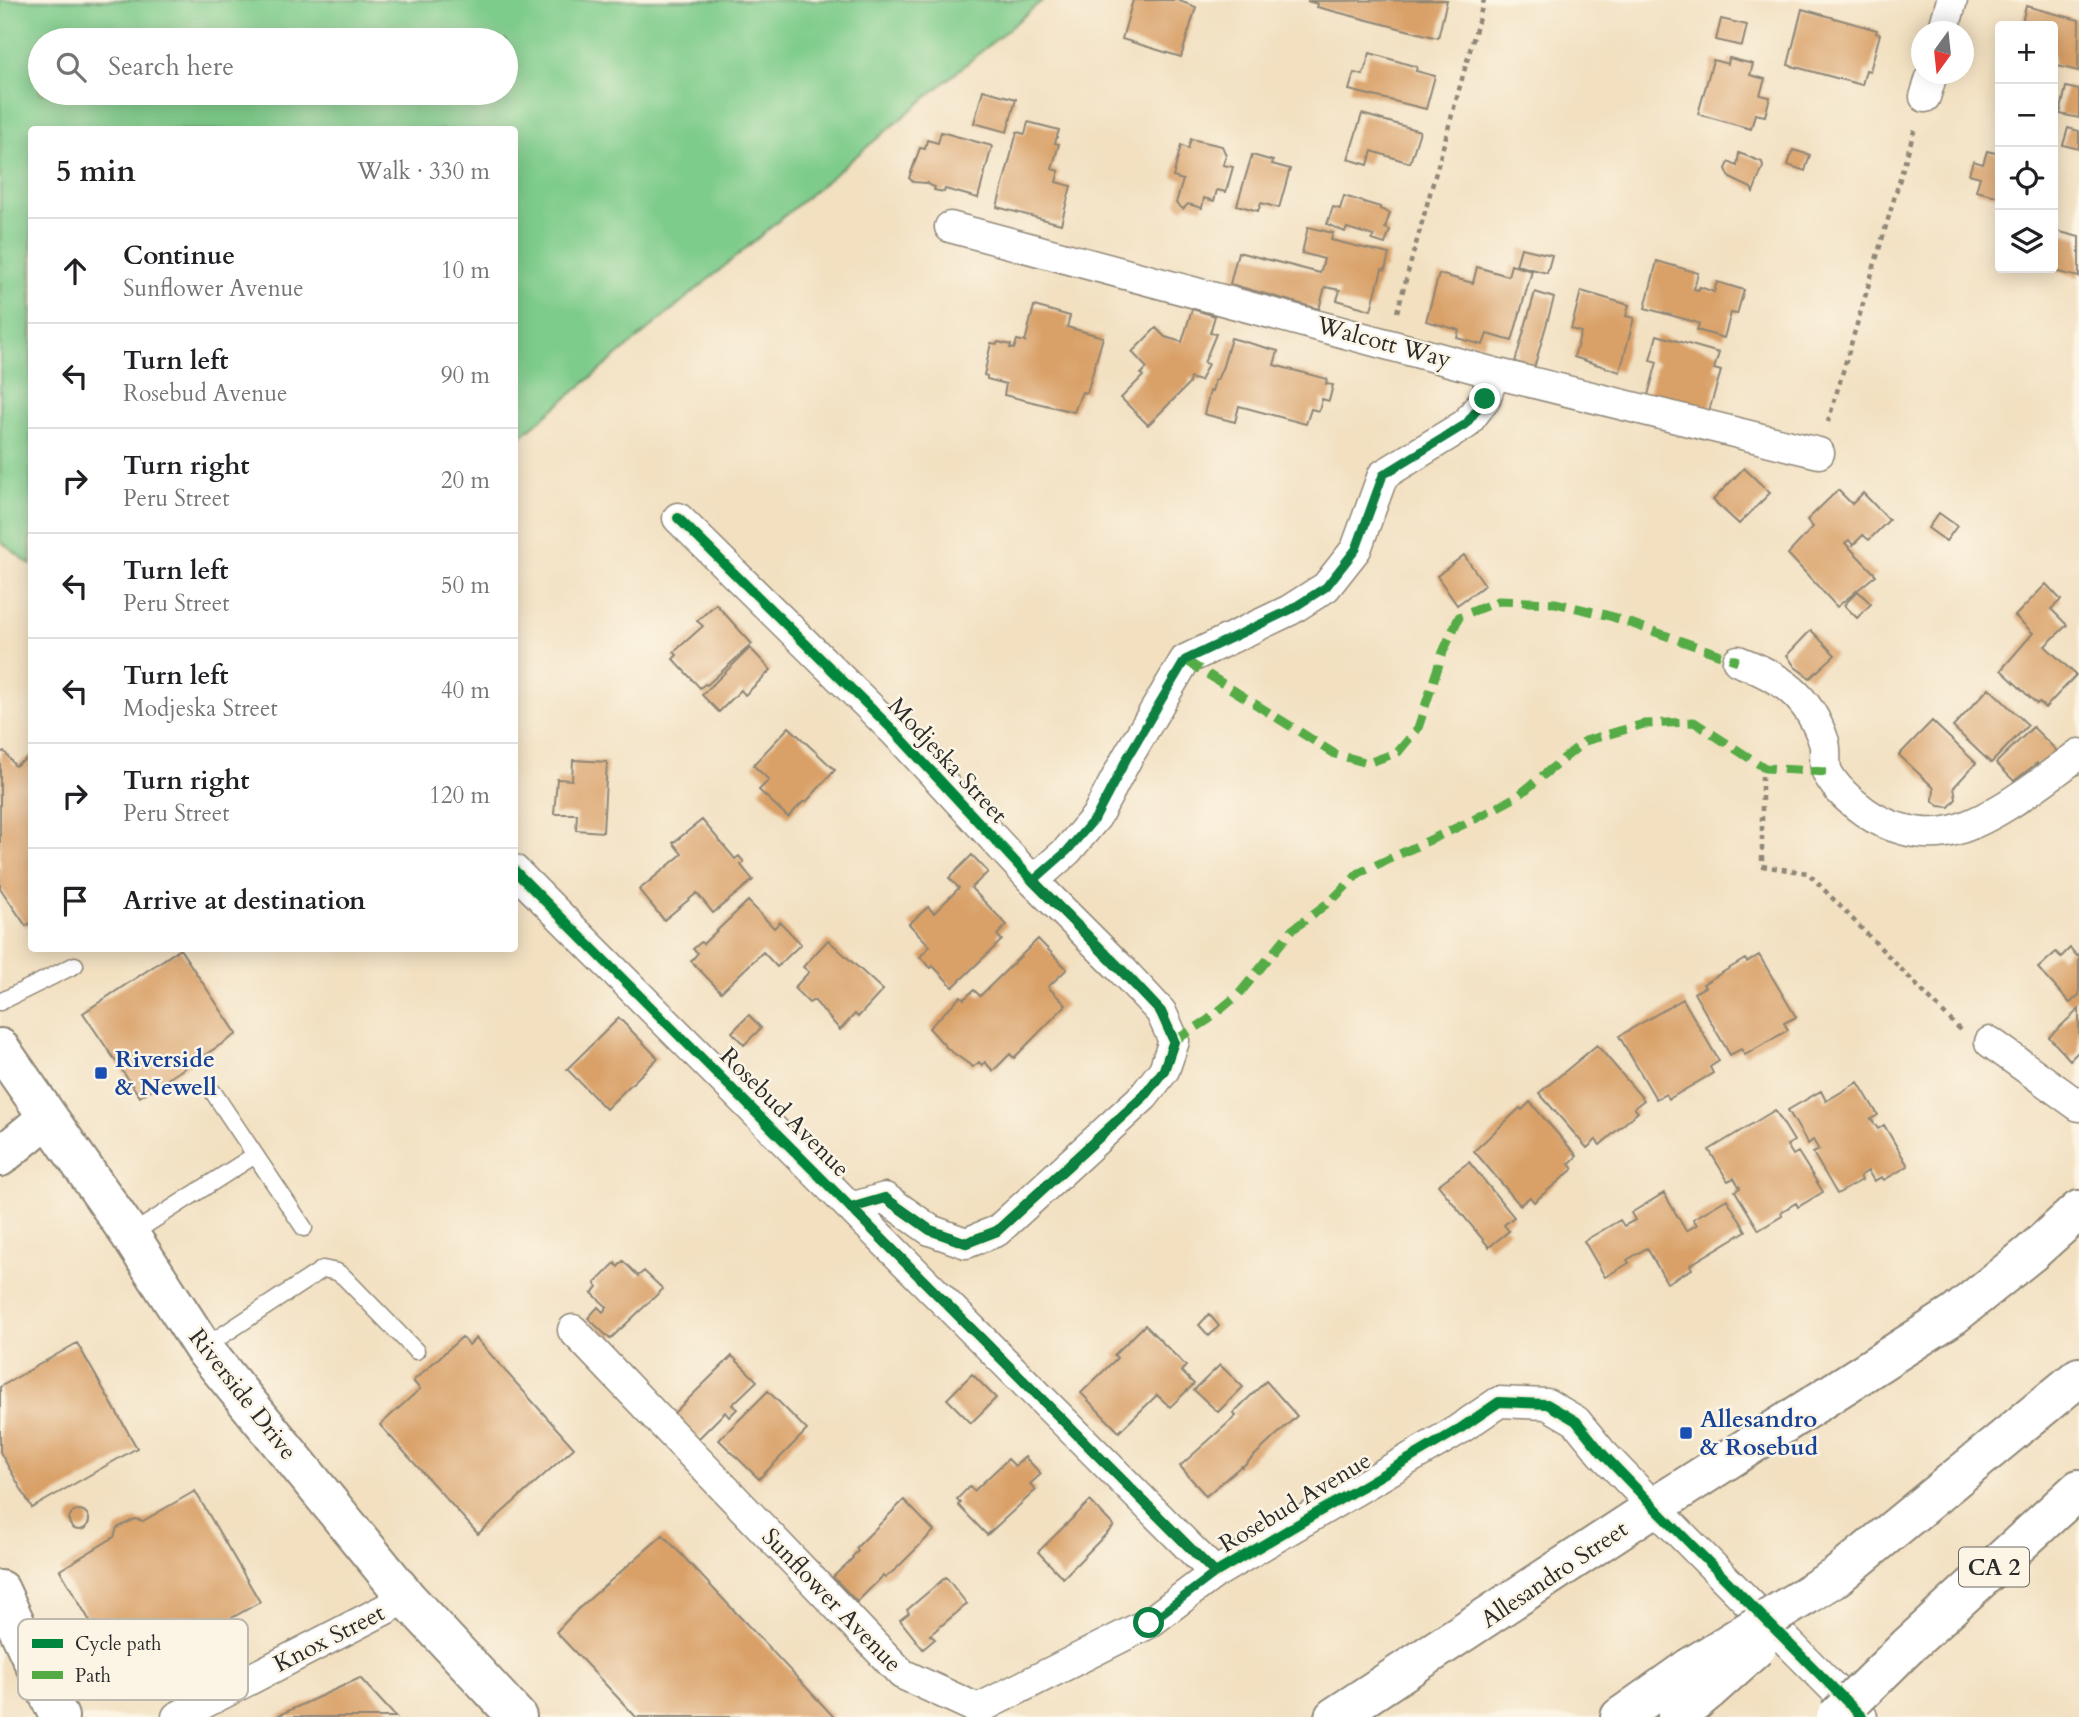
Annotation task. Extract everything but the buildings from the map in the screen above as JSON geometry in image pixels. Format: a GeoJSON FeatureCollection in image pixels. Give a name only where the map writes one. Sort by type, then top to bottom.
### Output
{"type":"FeatureCollection","features":[{"type":"Feature","properties":{"kind":"main road","name":"Riverside Drive"},"geometry":{"type":"LineString","coordinates":[[0,1048],[130,1235],[203,1348],[407,1598],[517,1717]]}},
{"type":"Feature","properties":{"kind":"main road"},"geometry":{"type":"LineString","coordinates":[[0,1157],[47,1118]]}},
{"type":"Feature","properties":{"kind":"main road","name":"Allesandro Street"},"geometry":{"type":"LineString","coordinates":[[1334,1717],[1654,1507],[1954,1315],[2079,1210]]}},
{"type":"Feature","properties":{"kind":"main road"},"geometry":{"type":"LineString","coordinates":[[1620,1717],[1698,1679],[1837,1576],[2079,1377]]}},
{"type":"Feature","properties":{"kind":"main road","name":"CA 2"},"geometry":{"type":"LineString","coordinates":[[1836,1717],[1908,1646],[2079,1489]]}},
{"type":"Feature","properties":{"kind":"main road"},"geometry":{"type":"LineString","coordinates":[[0,1590],[18,1629]]}},
{"type":"Feature","properties":{"kind":"main road"},"geometry":{"type":"LineString","coordinates":[[1677,1717],[1698,1679]]}},
{"type":"Feature","properties":{"kind":"main road"},"geometry":{"type":"LineString","coordinates":[[51,1700],[59,1717]]}},
{"type":"Feature","properties":{"kind":"street"},"geometry":{"type":"LineString","coordinates":[[1946,21],[1952,0]]}},
{"type":"Feature","properties":{"kind":"street","name":"Walcott Way"},"geometry":{"type":"LineString","coordinates":[[950,227],[1494,373],[1819,453]]}},
{"type":"Feature","properties":{"kind":"street"},"geometry":{"type":"LineString","coordinates":[[1033,881],[1067,851],[1096,817],[1127,758],[1185,660],[1290,610],[1326,587],[1356,549],[1383,475],[1466,424],[1485,399],[1494,373]]}},
{"type":"Feature","properties":{"kind":"street","name":"Modjeska Street"},"geometry":{"type":"LineString","coordinates":[[678,518],[895,732],[1033,881],[1161,1012],[1174,1041],[1164,1070],[1144,1096],[997,1231],[966,1243],[930,1230],[885,1198],[851,1208]]}},
{"type":"Feature","properties":{"kind":"street"},"geometry":{"type":"LineString","coordinates":[[1738,661],[1767,672],[1792,689],[1810,712],[1825,743],[1826,772],[1847,799],[1877,821],[1908,831],[1945,833],[1975,822],[2016,799],[2079,754]]}},
{"type":"Feature","properties":{"kind":"street","name":"Rosebud Avenue"},"geometry":{"type":"LineString","coordinates":[[518,874],[1215,1573],[1458,1430],[1499,1402],[1546,1404],[1576,1422],[1654,1507],[1862,1717]]}},
{"type":"Feature","properties":{"kind":"street"},"geometry":{"type":"LineString","coordinates":[[1990,1042],[2079,1106]]}},
{"type":"Feature","properties":{"kind":"street","name":"Sunflower Avenue"},"geometry":{"type":"LineString","coordinates":[[573,1329],[902,1674],[978,1709],[1149,1623],[1215,1573]]}},
{"type":"Feature","properties":{"kind":"street","name":"Knox Street"},"geometry":{"type":"LineString","coordinates":[[248,1689],[407,1598]]}},
{"type":"Feature","properties":{"kind":"street","name":"Knox Street"},"geometry":{"type":"LineString","coordinates":[[177,1717],[212,1710],[229,1700]]}},
{"type":"Feature","properties":{"kind":"lane"},"geometry":{"type":"LineString","coordinates":[[0,1002],[75,965]]}},
{"type":"Feature","properties":{"kind":"lane"},"geometry":{"type":"LineString","coordinates":[[213,1092],[304,1228]]}},
{"type":"Feature","properties":{"kind":"lane"},"geometry":{"type":"LineString","coordinates":[[130,1235],[255,1155]]}},
{"type":"Feature","properties":{"kind":"lane"},"geometry":{"type":"LineString","coordinates":[[203,1348],[323,1269],[331,1269],[344,1277],[416,1351]]}},
{"type":"Feature","properties":{"kind":"path"},"geometry":{"type":"LineString","coordinates":[[1389,343],[1484,0]]}},
{"type":"Feature","properties":{"kind":"path"},"geometry":{"type":"LineString","coordinates":[[1819,453],[1928,85]]}},
{"type":"Feature","properties":{"kind":"path"},"geometry":{"type":"LineString","coordinates":[[1762,766],[1762,866],[1808,873],[1958,1030],[1990,1042]]}},
{"type":"Feature","properties":{"kind":"green space"},"geometry":{"type":"Polygon","coordinates":[[[0,0],[1043,0],[518,438],[518,126],[28,126],[28,563],[0,541],[0,0]]]}},
{"type":"Feature","properties":{"kind":"marked path"},"geometry":{"type":"LineString","coordinates":[[1185,660],[1335,754],[1368,763],[1398,752],[1418,728],[1443,652],[1459,617],[1498,601],[1556,603],[1610,616],[1738,661]]}},
{"type":"Feature","properties":{"kind":"marked path"},"geometry":{"type":"LineString","coordinates":[[1174,1041],[1208,1020],[1239,994],[1292,930],[1333,899],[1359,873],[1518,796],[1585,741],[1644,724],[1694,722],[1765,768],[1826,772]]}},
{"type":"Feature","properties":{"kind":"cycle path"},"geometry":{"type":"LineString","coordinates":[[678,518],[895,732],[1033,881],[1122,970],[1161,1012],[1174,1041],[1164,1070],[1144,1096],[997,1231],[966,1243],[930,1230],[885,1198],[851,1208]]}},
{"type":"Feature","properties":{"kind":"cycle path"},"geometry":{"type":"LineString","coordinates":[[518,874],[1215,1573],[1458,1430],[1499,1402],[1547,1404],[1576,1421],[1602,1453],[1654,1507],[1862,1717]]}},
{"type":"Feature","properties":{"kind":"place","name":"Riverside & Newell"},"geometry":{"type":"Point","coordinates":[101,1073]}},
{"type":"Feature","properties":{"kind":"place","name":"Allesandro & Rosebud"},"geometry":{"type":"Point","coordinates":[1686,1433]}},
{"type":"Feature","properties":{"kind":"route"},"geometry":{"type":"LineString","coordinates":[[1149,1623],[1215,1573],[851,1208],[885,1198],[930,1230],[966,1243],[997,1231],[1144,1096],[1164,1070],[1174,1041],[1161,1012],[1033,881],[1067,851],[1096,817],[1127,758],[1185,660],[1290,610],[1326,587],[1356,549],[1383,475],[1466,424],[1485,399]]}}]}
